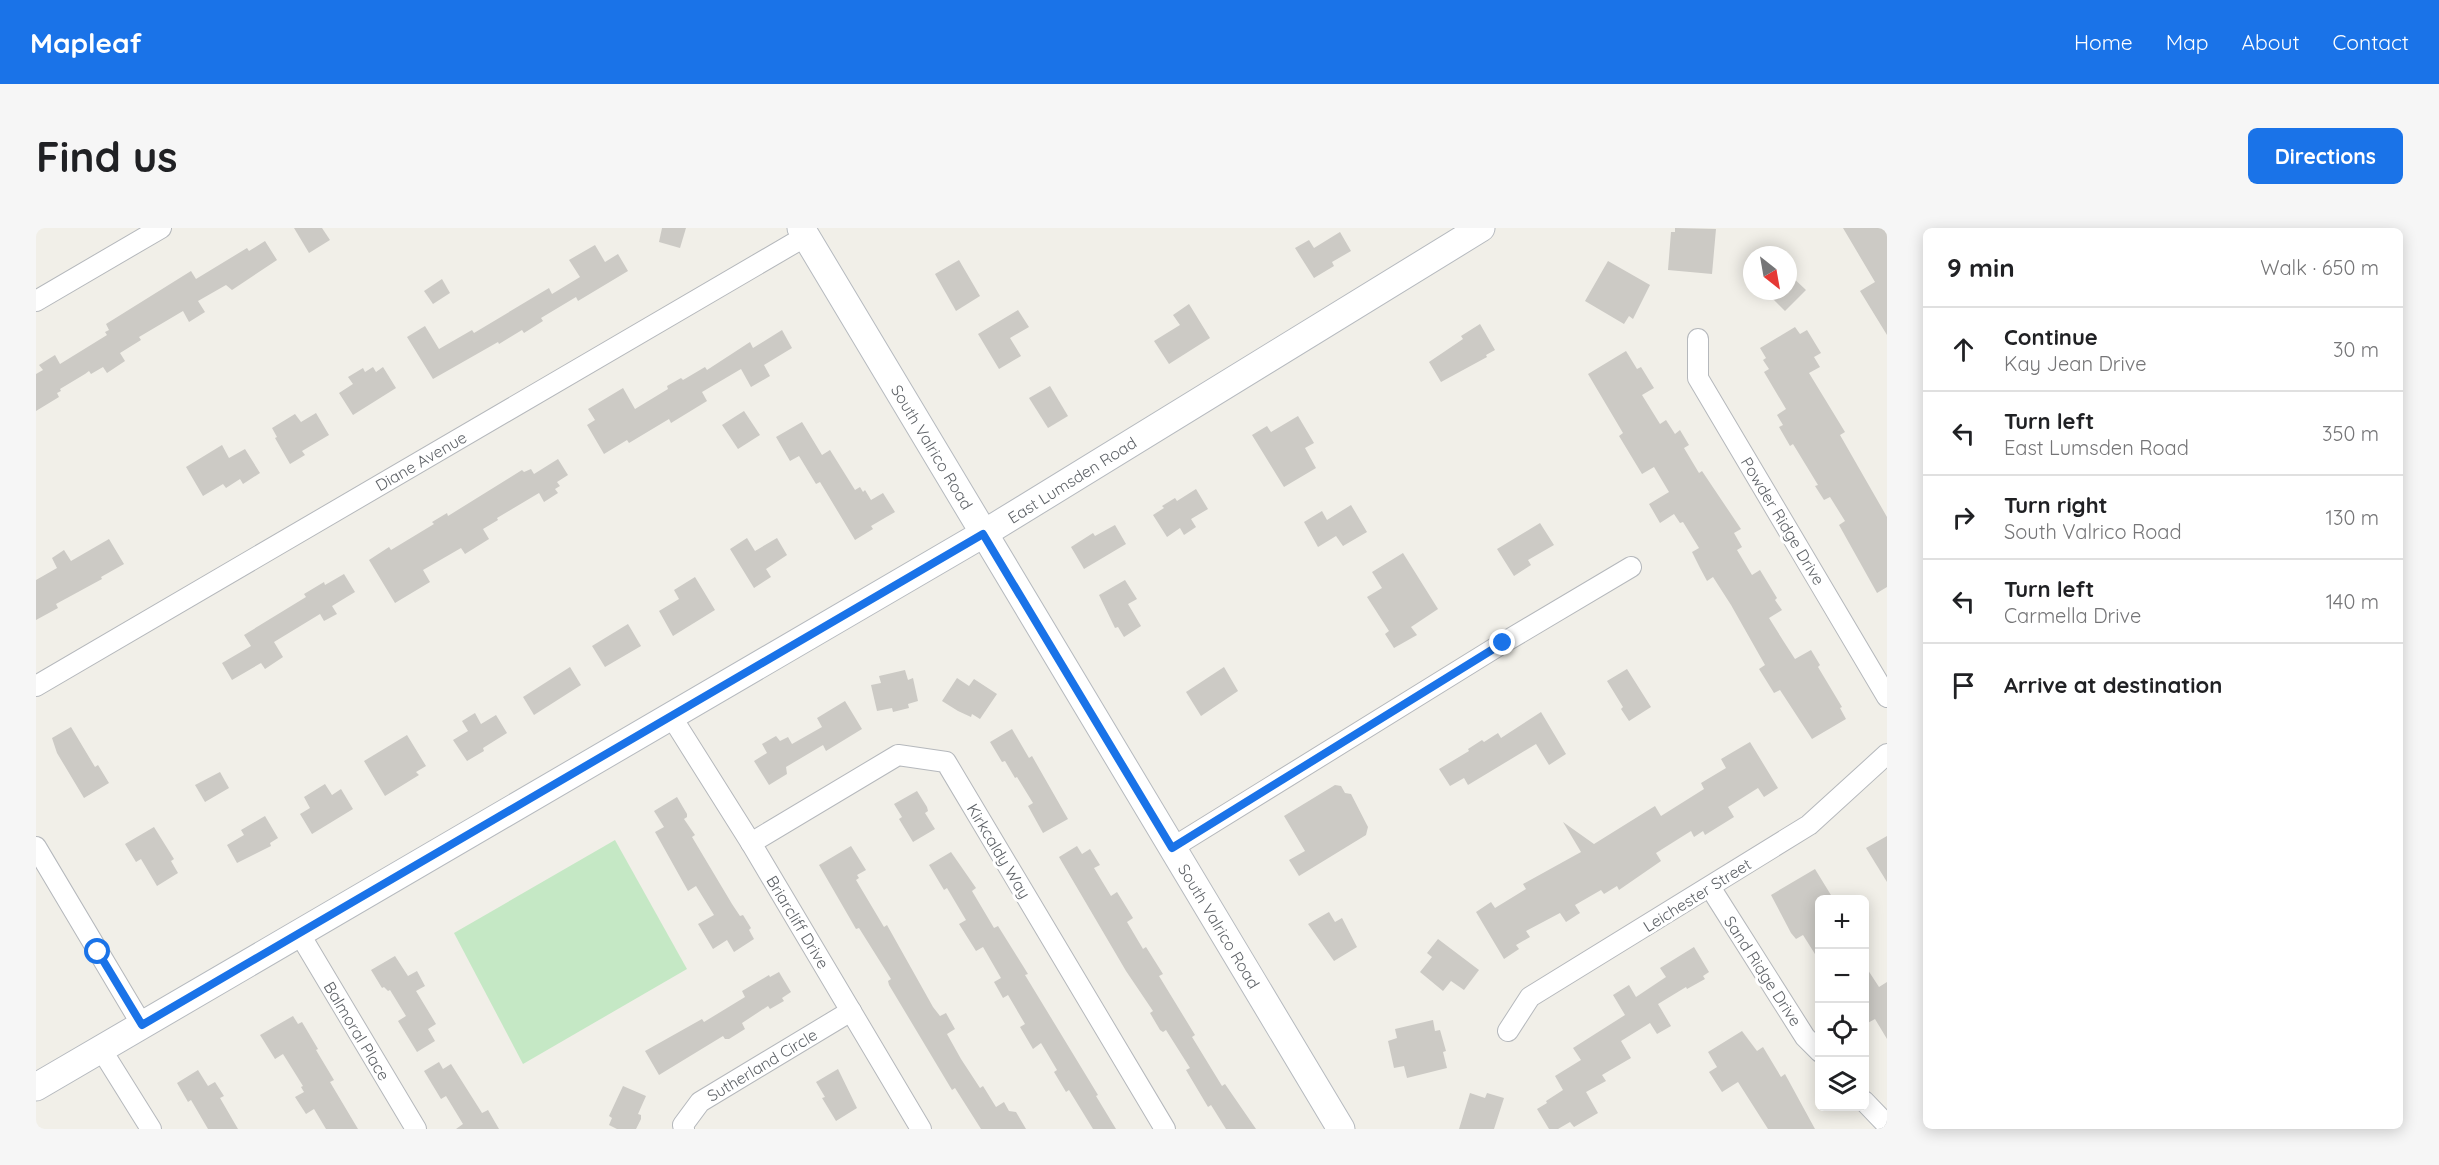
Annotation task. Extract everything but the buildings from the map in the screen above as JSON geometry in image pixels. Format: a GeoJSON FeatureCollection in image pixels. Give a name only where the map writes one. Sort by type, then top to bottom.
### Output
{"type":"FeatureCollection","features":[{"type":"Feature","properties":{"kind":"street"},"geometry":{"type":"LineString","coordinates":[[36,301],[161,228]]}},
{"type":"Feature","properties":{"kind":"street","name":"East Lumsden Road"},"geometry":{"type":"LineString","coordinates":[[36,1087],[983,534],[1481,228]]}},
{"type":"Feature","properties":{"kind":"street","name":"South Valrico Road"},"geometry":{"type":"LineString","coordinates":[[804,232],[1341,1129]]}},
{"type":"Feature","properties":{"kind":"street","name":"Diane Avenue"},"geometry":{"type":"LineString","coordinates":[[36,686],[804,232]]}},
{"type":"Feature","properties":{"kind":"street","name":"Powder Ridge Drive"},"geometry":{"type":"LineString","coordinates":[[1698,339],[1698,378],[1887,697]]}},
{"type":"Feature","properties":{"kind":"street"},"geometry":{"type":"LineString","coordinates":[[1172,848],[1503,643],[1631,567]]}},
{"type":"Feature","properties":{"kind":"street","name":"Briarcliff Drive"},"geometry":{"type":"LineString","coordinates":[[671,716],[751,843],[921,1129]]}},
{"type":"Feature","properties":{"kind":"street","name":"Leichester Street"},"geometry":{"type":"LineString","coordinates":[[1508,1031],[1530,997],[1809,825],[1887,754]]}},
{"type":"Feature","properties":{"kind":"street","name":"Kirkcaldy Way"},"geometry":{"type":"LineString","coordinates":[[751,843],[898,755],[946,762],[1165,1129]]}},
{"type":"Feature","properties":{"kind":"street"},"geometry":{"type":"LineString","coordinates":[[36,847],[142,1025]]}},
{"type":"Feature","properties":{"kind":"street","name":"Sand Ridge Drive"},"geometry":{"type":"LineString","coordinates":[[1710,887],[1805,1037],[1815,1047]]}},
{"type":"Feature","properties":{"kind":"street","name":"Balmoral Place"},"geometry":{"type":"LineString","coordinates":[[299,933],[416,1129]]}},
{"type":"Feature","properties":{"kind":"street","name":"Sutherland Circle"},"geometry":{"type":"LineString","coordinates":[[684,1129],[683,1125],[700,1102],[851,1011]]}},
{"type":"Feature","properties":{"kind":"street"},"geometry":{"type":"LineString","coordinates":[[101,1049],[152,1129]]}},
{"type":"Feature","properties":{"kind":"street"},"geometry":{"type":"LineString","coordinates":[[1869,1106],[1887,1125]]}},
{"type":"Feature","properties":{"kind":"green space"},"geometry":{"type":"Polygon","coordinates":[[[615,840],[687,969],[523,1064],[454,933],[615,840]]]}},
{"type":"Feature","properties":{"kind":"route"},"geometry":{"type":"LineString","coordinates":[[98,952],[142,1025],[983,534],[1172,848],[1503,643]]}}]}
